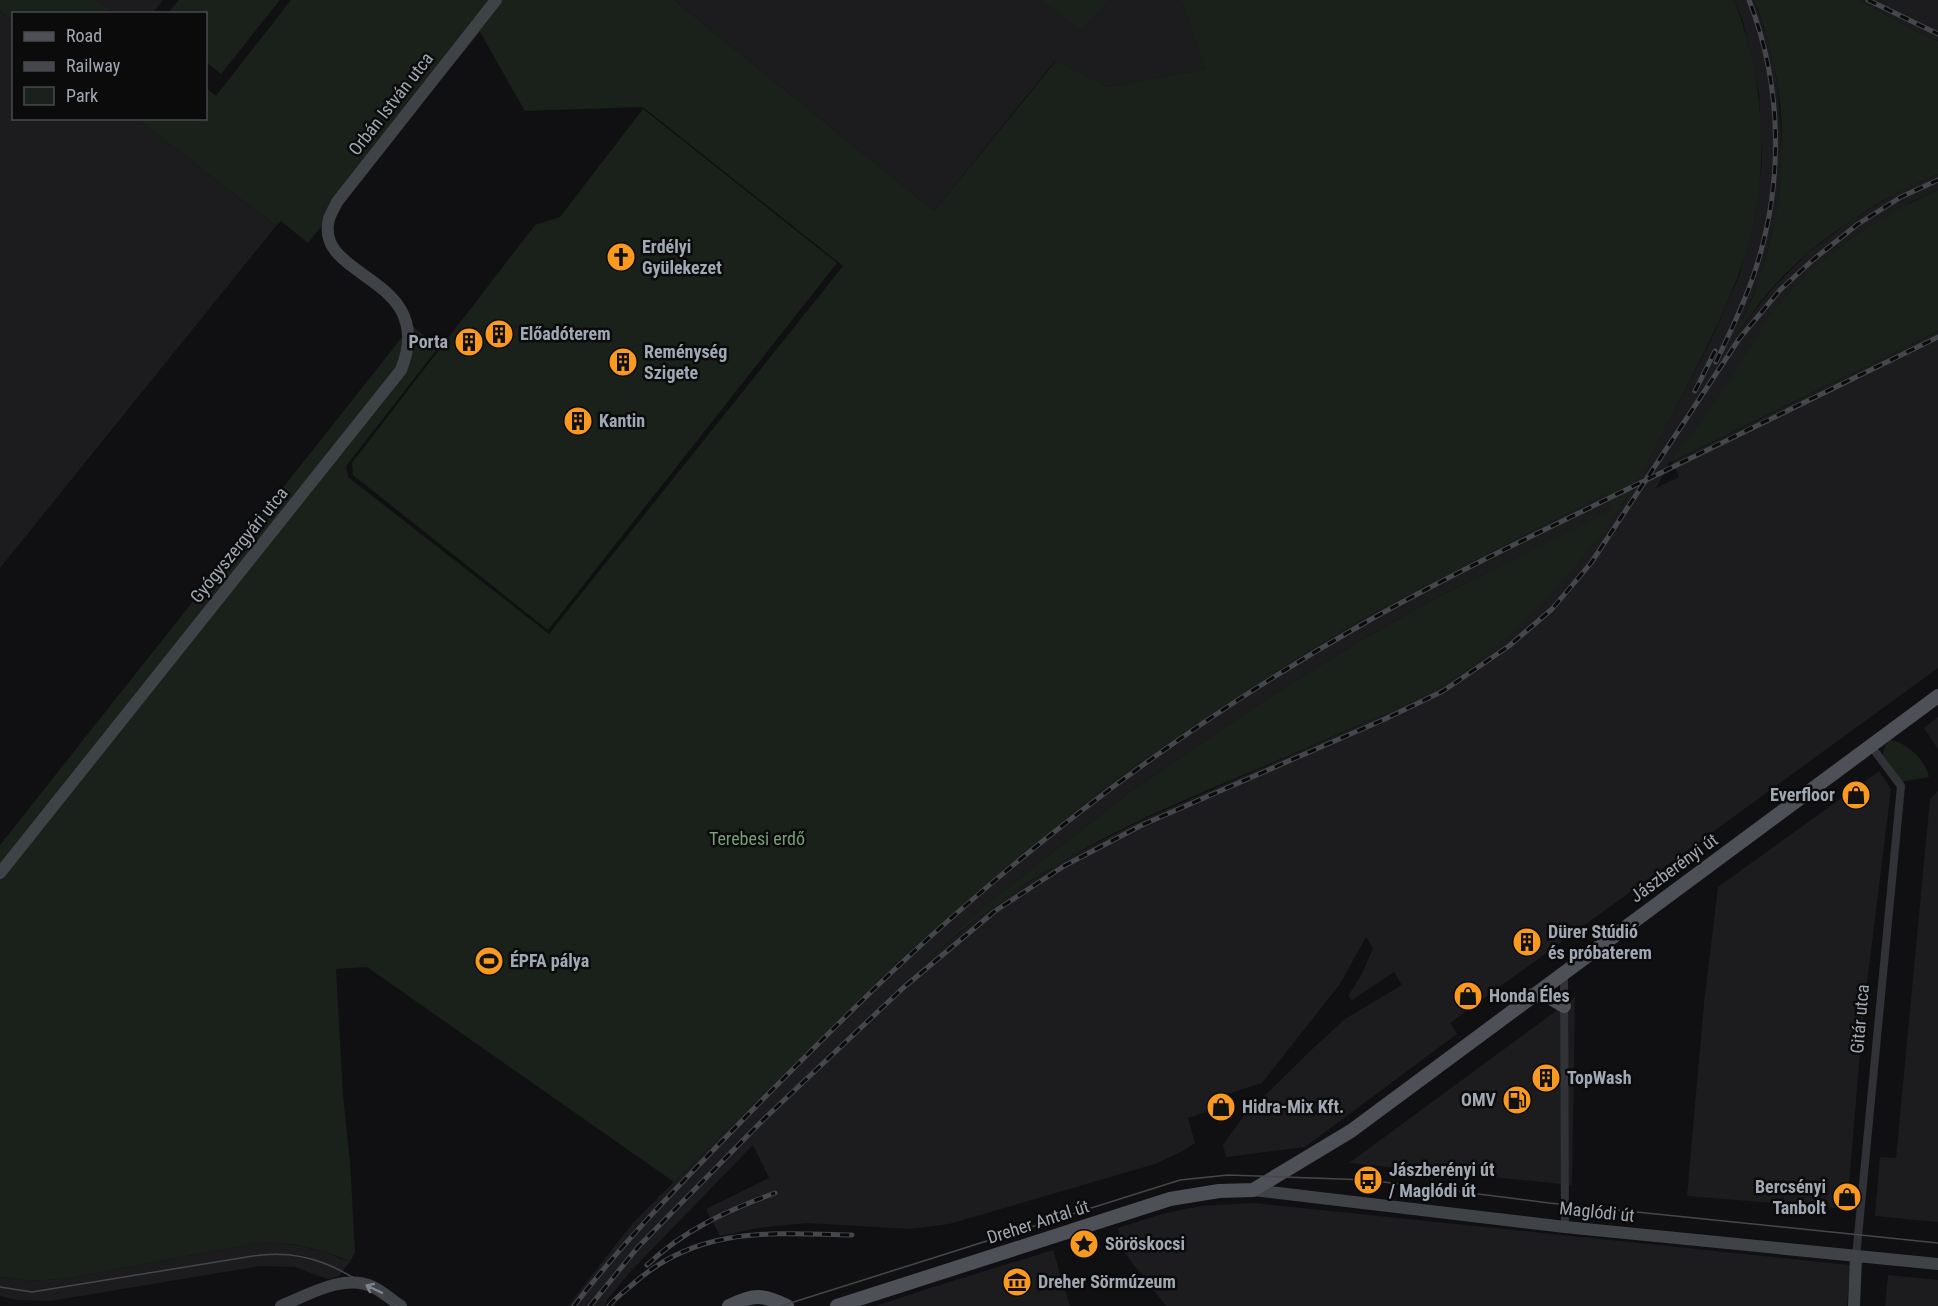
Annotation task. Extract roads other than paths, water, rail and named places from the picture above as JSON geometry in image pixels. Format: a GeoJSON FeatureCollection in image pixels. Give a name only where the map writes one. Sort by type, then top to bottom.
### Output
{"type":"FeatureCollection","features":[{"type":"Feature","properties":{"kind":"main road","name":"Jászberényi út"},"geometry":{"type":"LineString","coordinates":[[1253,1190],[1351,1131],[1938,696]]}},
{"type":"Feature","properties":{"kind":"main road"},"geometry":{"type":"LineString","coordinates":[[1533,995],[1549,997],[1564,1006]]}},
{"type":"Feature","properties":{"kind":"main road","name":"Dreher Antal út"},"geometry":{"type":"LineString","coordinates":[[837,1306],[1170,1199],[1219,1191],[1253,1190]]}},
{"type":"Feature","properties":{"kind":"main road"},"geometry":{"type":"LineString","coordinates":[[729,1306],[751,1297],[787,1306]]}},
{"type":"Feature","properties":{"kind":"street","name":"Orbán István utca"},"geometry":{"type":"LineString","coordinates":[[329,236],[329,219],[337,202],[496,0]]}},
{"type":"Feature","properties":{"kind":"street","name":"Gyógyszergyári utca"},"geometry":{"type":"LineString","coordinates":[[0,873],[401,370],[409,351],[410,333],[405,316],[392,298],[333,249],[329,236]]}},
{"type":"Feature","properties":{"kind":"street","name":"Gitár utca"},"geometry":{"type":"LineString","coordinates":[[1854,1306],[1856,1257],[1901,786],[1870,746]]}},
{"type":"Feature","properties":{"kind":"street"},"geometry":{"type":"LineString","coordinates":[[1563,972],[1564,1227]]}},
{"type":"Feature","properties":{"kind":"street","name":"Maglódi út"},"geometry":{"type":"LineString","coordinates":[[1253,1190],[1564,1227],[1938,1264]]}},
{"type":"Feature","properties":{"kind":"street"},"geometry":{"type":"LineString","coordinates":[[281,1306],[320,1290],[354,1283],[373,1287],[401,1306]]}},
{"type":"Feature","properties":{"kind":"tram line"},"geometry":{"type":"LineString","coordinates":[[781,1306],[1180,1180],[1228,1175],[1368,1180],[1549,1203],[1938,1243]]}},
{"type":"Feature","properties":{"kind":"tram line"},"geometry":{"type":"LineString","coordinates":[[0,1287],[32,1292],[275,1254],[313,1259],[330,1266],[363,1283],[397,1306]]}},
{"type":"Feature","properties":{"kind":"railway"},"geometry":{"type":"LineString","coordinates":[[1716,362],[1754,274],[1771,206],[1775,171],[1773,101],[1768,67],[1749,0]]}},
{"type":"Feature","properties":{"kind":"railway"},"geometry":{"type":"LineString","coordinates":[[1868,0],[1938,34]]}},
{"type":"Feature","properties":{"kind":"railway"},"geometry":{"type":"LineString","coordinates":[[590,1306],[638,1247],[763,1120],[903,988],[995,911],[1064,866],[1142,825],[1385,719],[1443,691],[1509,646],[1552,609],[1591,563],[1739,339],[1780,290],[1858,224],[1901,197],[1938,180]]}},
{"type":"Feature","properties":{"kind":"railway"},"geometry":{"type":"LineString","coordinates":[[574,1306],[668,1196],[873,990],[1016,863],[1129,775],[1246,695],[1395,606],[1449,577],[1938,337]]}},
{"type":"Feature","properties":{"kind":"railway"},"geometry":{"type":"LineString","coordinates":[[1695,391],[1715,351]]}},
{"type":"Feature","properties":{"kind":"railway"},"geometry":{"type":"LineString","coordinates":[[647,1265],[691,1231],[740,1206],[775,1193]]}},
{"type":"Feature","properties":{"kind":"railway"},"geometry":{"type":"LineString","coordinates":[[609,1306],[658,1265],[710,1242],[764,1234],[852,1235]]}},
{"type":"Feature","properties":{"kind":"place","name":"Erdélyi Gyülekezet"},"geometry":{"type":"Point","coordinates":[621,257]}},
{"type":"Feature","properties":{"kind":"place","name":"Előadóterem"},"geometry":{"type":"Point","coordinates":[499,334]}},
{"type":"Feature","properties":{"kind":"place","name":"Porta"},"geometry":{"type":"Point","coordinates":[469,342]}},
{"type":"Feature","properties":{"kind":"place","name":"Reménység Szigete"},"geometry":{"type":"Point","coordinates":[623,362]}},
{"type":"Feature","properties":{"kind":"place","name":"Kantin"},"geometry":{"type":"Point","coordinates":[578,421]}},
{"type":"Feature","properties":{"kind":"place","name":"Everfloor"},"geometry":{"type":"Point","coordinates":[1856,795]}},
{"type":"Feature","properties":{"kind":"place","name":"Dürer Stúdió és próbaterem"},"geometry":{"type":"Point","coordinates":[1527,942]}},
{"type":"Feature","properties":{"kind":"place","name":"ÉPFA pálya"},"geometry":{"type":"Point","coordinates":[489,961]}},
{"type":"Feature","properties":{"kind":"place","name":"Honda Éles"},"geometry":{"type":"Point","coordinates":[1468,996]}},
{"type":"Feature","properties":{"kind":"place","name":"TopWash"},"geometry":{"type":"Point","coordinates":[1546,1078]}},
{"type":"Feature","properties":{"kind":"place","name":"OMV"},"geometry":{"type":"Point","coordinates":[1517,1100]}},
{"type":"Feature","properties":{"kind":"place","name":"Hidra-Mix Kft."},"geometry":{"type":"Point","coordinates":[1221,1107]}},
{"type":"Feature","properties":{"kind":"place","name":"Jászberényi út / Maglódi út"},"geometry":{"type":"Point","coordinates":[1368,1180]}},
{"type":"Feature","properties":{"kind":"place","name":"Bercsényi Tanbolt"},"geometry":{"type":"Point","coordinates":[1847,1197]}},
{"type":"Feature","properties":{"kind":"place","name":"Söröskocsi"},"geometry":{"type":"Point","coordinates":[1084,1244]}},
{"type":"Feature","properties":{"kind":"place","name":"Dreher Sörmúzeum"},"geometry":{"type":"Point","coordinates":[1017,1282]}},
{"type":"Feature","properties":{"kind":"park label","name":"Terebesi erdő"},"geometry":{"type":"Point","coordinates":[757,839]}}]}
